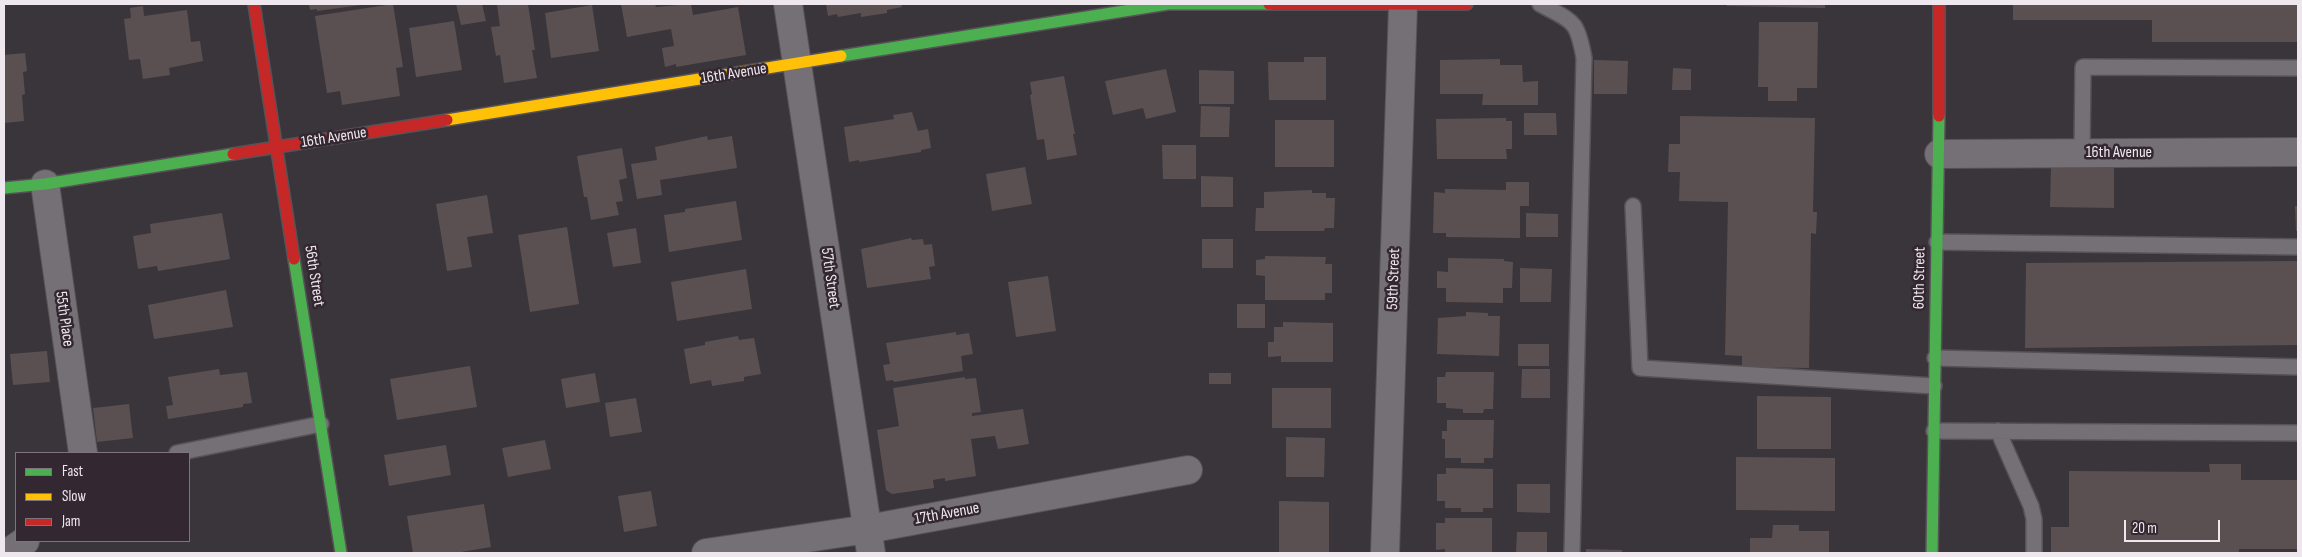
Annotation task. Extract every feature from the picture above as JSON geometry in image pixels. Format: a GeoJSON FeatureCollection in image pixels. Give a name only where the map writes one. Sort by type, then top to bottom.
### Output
{"type":"FeatureCollection","features":[{"type":"Feature","properties":{"kind":"street","name":"56th Street"},"geometry":{"type":"LineString","coordinates":[[254,4],[341,553]]}},
{"type":"Feature","properties":{"kind":"street","name":"57th Street"},"geometry":{"type":"LineString","coordinates":[[788,4],[869,541]]}},
{"type":"Feature","properties":{"kind":"street","name":"16th Avenue"},"geometry":{"type":"LineString","coordinates":[[4,188],[45,184],[1168,4],[1467,4]]}},
{"type":"Feature","properties":{"kind":"street","name":"60th Street"},"geometry":{"type":"LineString","coordinates":[[1932,553],[1939,154],[1939,4]]}},
{"type":"Feature","properties":{"kind":"street","name":"59th Street"},"geometry":{"type":"LineString","coordinates":[[1385,553],[1402,5]]}},
{"type":"Feature","properties":{"kind":"street","name":"16th Avenue"},"geometry":{"type":"LineString","coordinates":[[1939,154],[2298,152]]}},
{"type":"Feature","properties":{"kind":"street","name":"55th Place"},"geometry":{"type":"LineString","coordinates":[[45,184],[83,452]]}},
{"type":"Feature","properties":{"kind":"street","name":"17th Avenue"},"geometry":{"type":"LineString","coordinates":[[706,553],[869,541],[1188,470]]}},
{"type":"Feature","properties":{"kind":"street"},"geometry":{"type":"LineString","coordinates":[[8,553],[24,542]]}},
{"type":"Feature","properties":{"kind":"lane"},"geometry":{"type":"LineString","coordinates":[[1540,4],[1572,22],[1579,33],[1584,58],[1572,553]]}},
{"type":"Feature","properties":{"kind":"lane"},"geometry":{"type":"LineString","coordinates":[[2082,153],[2084,67],[2298,68]]}},
{"type":"Feature","properties":{"kind":"lane"},"geometry":{"type":"LineString","coordinates":[[1633,206],[1640,368],[1934,386]]}},
{"type":"Feature","properties":{"kind":"lane"},"geometry":{"type":"LineString","coordinates":[[1937,242],[2298,247]]}},
{"type":"Feature","properties":{"kind":"lane"},"geometry":{"type":"LineString","coordinates":[[1935,358],[2298,367]]}},
{"type":"Feature","properties":{"kind":"lane"},"geometry":{"type":"LineString","coordinates":[[182,452],[321,424]]}},
{"type":"Feature","properties":{"kind":"lane"},"geometry":{"type":"LineString","coordinates":[[1934,431],[2298,433]]}},
{"type":"Feature","properties":{"kind":"lane"},"geometry":{"type":"LineString","coordinates":[[1998,431],[2031,506],[2034,519],[2034,553]]}},
{"type":"Feature","properties":{"kind":"building"},"geometry":{"type":"Polygon","coordinates":[[[309,4],[361,5],[317,11],[317,9],[310,10],[309,4]]]}},
{"type":"Feature","properties":{"kind":"building"},"geometry":{"type":"Polygon","coordinates":[[[393,4],[403,67],[396,68],[400,96],[342,105],[340,91],[327,93],[315,16],[393,4]]]}},
{"type":"Feature","properties":{"kind":"building"},"geometry":{"type":"Polygon","coordinates":[[[456,4],[482,4],[486,21],[461,25],[456,4]]]}},
{"type":"Feature","properties":{"kind":"building"},"geometry":{"type":"Polygon","coordinates":[[[528,4],[535,50],[532,50],[537,78],[504,83],[500,55],[496,56],[491,27],[500,26],[497,5],[528,4]]]}},
{"type":"Feature","properties":{"kind":"building"},"geometry":{"type":"Polygon","coordinates":[[[621,4],[655,4],[656,7],[691,4],[693,15],[738,7],[746,55],[676,67],[676,64],[665,67],[662,48],[674,46],[671,29],[627,37],[621,4]]]}},
{"type":"Feature","properties":{"kind":"building"},"geometry":{"type":"Polygon","coordinates":[[[826,4],[901,4],[902,7],[887,10],[887,13],[861,17],[861,13],[838,17],[837,14],[828,16],[826,4]]]}},
{"type":"Feature","properties":{"kind":"building"},"geometry":{"type":"Polygon","coordinates":[[[1727,4],[1825,4],[1825,8],[1727,6],[1727,4]]]}},
{"type":"Feature","properties":{"kind":"building"},"geometry":{"type":"Polygon","coordinates":[[[2013,4],[2298,4],[2298,42],[2152,42],[2152,20],[2013,20],[2013,4]]]}},
{"type":"Feature","properties":{"kind":"building"},"geometry":{"type":"Polygon","coordinates":[[[592,5],[599,51],[551,58],[545,13],[592,5]]]}},
{"type":"Feature","properties":{"kind":"building"},"geometry":{"type":"Polygon","coordinates":[[[143,6],[144,16],[187,10],[191,42],[200,41],[203,61],[169,68],[170,75],[143,79],[140,59],[129,60],[124,19],[131,18],[130,8],[143,6]]]}},
{"type":"Feature","properties":{"kind":"building"},"geometry":{"type":"Polygon","coordinates":[[[454,21],[462,70],[416,77],[409,28],[454,21]]]}},
{"type":"Feature","properties":{"kind":"building"},"geometry":{"type":"Polygon","coordinates":[[[1759,22],[1818,22],[1817,88],[1797,88],[1797,101],[1768,101],[1768,87],[1758,87],[1759,22]]]}},
{"type":"Feature","properties":{"kind":"building"},"geometry":{"type":"Polygon","coordinates":[[[25,53],[27,71],[23,72],[25,94],[22,95],[24,121],[4,123],[4,55],[25,53]]]}},
{"type":"Feature","properties":{"kind":"building"},"geometry":{"type":"Polygon","coordinates":[[[1304,57],[1326,57],[1326,100],[1269,100],[1268,62],[1304,62],[1304,57]]]}},
{"type":"Feature","properties":{"kind":"building"},"geometry":{"type":"Polygon","coordinates":[[[1500,59],[1500,65],[1522,65],[1523,82],[1538,81],[1538,105],[1482,105],[1483,94],[1440,94],[1440,60],[1500,59]]]}},
{"type":"Feature","properties":{"kind":"building"},"geometry":{"type":"Polygon","coordinates":[[[1594,60],[1628,61],[1627,94],[1594,94],[1594,60]]]}},
{"type":"Feature","properties":{"kind":"building"},"geometry":{"type":"Polygon","coordinates":[[[1673,68],[1691,69],[1691,90],[1672,90],[1673,68]]]}},
{"type":"Feature","properties":{"kind":"building"},"geometry":{"type":"Polygon","coordinates":[[[1166,69],[1176,112],[1146,119],[1143,108],[1113,115],[1105,81],[1166,69]]]}},
{"type":"Feature","properties":{"kind":"building"},"geometry":{"type":"Polygon","coordinates":[[[1199,70],[1234,71],[1234,104],[1199,104],[1199,70]]]}},
{"type":"Feature","properties":{"kind":"building"},"geometry":{"type":"Polygon","coordinates":[[[1064,76],[1077,155],[1047,160],[1044,139],[1037,140],[1030,95],[1032,94],[1030,82],[1064,76]]]}},
{"type":"Feature","properties":{"kind":"building"},"geometry":{"type":"Polygon","coordinates":[[[1201,106],[1230,107],[1229,137],[1200,137],[1201,106]]]}},
{"type":"Feature","properties":{"kind":"building"},"geometry":{"type":"Polygon","coordinates":[[[912,112],[918,131],[928,129],[931,148],[921,150],[921,152],[849,162],[844,127],[894,119],[893,115],[912,112]]]}},
{"type":"Feature","properties":{"kind":"building"},"geometry":{"type":"Polygon","coordinates":[[[1524,113],[1556,113],[1557,135],[1524,135],[1524,113]]]}},
{"type":"Feature","properties":{"kind":"building"},"geometry":{"type":"Polygon","coordinates":[[[1680,116],[1815,118],[1813,212],[1817,212],[1816,234],[1811,233],[1809,368],[1742,367],[1742,356],[1725,355],[1728,202],[1679,201],[1680,172],[1668,172],[1669,144],[1680,144],[1680,116]]]}},
{"type":"Feature","properties":{"kind":"building"},"geometry":{"type":"Polygon","coordinates":[[[1506,118],[1506,121],[1512,121],[1512,149],[1506,149],[1507,159],[1437,159],[1436,119],[1506,118]]]}},
{"type":"Feature","properties":{"kind":"building"},"geometry":{"type":"Polygon","coordinates":[[[1275,120],[1334,120],[1334,167],[1275,167],[1275,120]]]}},
{"type":"Feature","properties":{"kind":"building"},"geometry":{"type":"Polygon","coordinates":[[[707,136],[708,140],[732,136],[737,168],[660,180],[662,195],[637,199],[631,164],[657,160],[655,147],[707,136]]]}},
{"type":"Feature","properties":{"kind":"building"},"geometry":{"type":"Polygon","coordinates":[[[1162,145],[1196,145],[1196,179],[1163,179],[1162,145]]]}},
{"type":"Feature","properties":{"kind":"building"},"geometry":{"type":"Polygon","coordinates":[[[622,148],[627,178],[619,180],[623,201],[616,202],[619,215],[591,220],[587,197],[584,197],[577,156],[622,148]]]}},
{"type":"Feature","properties":{"kind":"building"},"geometry":{"type":"Polygon","coordinates":[[[2051,166],[2114,167],[2114,208],[2050,207],[2051,166]]]}},
{"type":"Feature","properties":{"kind":"building"},"geometry":{"type":"Polygon","coordinates":[[[1025,167],[1032,204],[992,211],[986,174],[1025,167]]]}},
{"type":"Feature","properties":{"kind":"building"},"geometry":{"type":"Polygon","coordinates":[[[1201,176],[1233,177],[1233,207],[1201,207],[1201,176]]]}},
{"type":"Feature","properties":{"kind":"building"},"geometry":{"type":"Polygon","coordinates":[[[1506,182],[1529,182],[1529,206],[1520,206],[1520,238],[1446,237],[1446,233],[1433,233],[1434,192],[1445,193],[1445,189],[1506,190],[1506,182]]]}},
{"type":"Feature","properties":{"kind":"building"},"geometry":{"type":"Polygon","coordinates":[[[1312,190],[1312,193],[1326,193],[1326,198],[1335,198],[1334,228],[1325,228],[1324,231],[1255,231],[1256,208],[1264,208],[1264,192],[1312,190]]]}},
{"type":"Feature","properties":{"kind":"building"},"geometry":{"type":"Polygon","coordinates":[[[487,195],[493,233],[467,237],[472,267],[447,271],[436,204],[487,195]]]}},
{"type":"Feature","properties":{"kind":"building"},"geometry":{"type":"Polygon","coordinates":[[[736,201],[742,240],[669,252],[664,215],[685,212],[685,209],[736,201]]]}},
{"type":"Feature","properties":{"kind":"building"},"geometry":{"type":"Polygon","coordinates":[[[2295,206],[2298,206],[2298,231],[2296,231],[2295,206]]]}},
{"type":"Feature","properties":{"kind":"building"},"geometry":{"type":"Polygon","coordinates":[[[222,213],[230,259],[158,271],[157,266],[138,269],[133,236],[151,233],[150,224],[222,213]]]}},
{"type":"Feature","properties":{"kind":"building"},"geometry":{"type":"Polygon","coordinates":[[[1526,213],[1558,214],[1558,237],[1526,237],[1526,213]]]}},
{"type":"Feature","properties":{"kind":"building"},"geometry":{"type":"Polygon","coordinates":[[[567,227],[579,304],[530,312],[518,235],[567,227]]]}},
{"type":"Feature","properties":{"kind":"building"},"geometry":{"type":"Polygon","coordinates":[[[636,228],[641,263],[613,267],[607,233],[636,228]]]}},
{"type":"Feature","properties":{"kind":"building"},"geometry":{"type":"Polygon","coordinates":[[[911,238],[912,240],[923,239],[924,245],[932,244],[935,266],[929,267],[931,279],[867,288],[861,249],[911,238]]]}},
{"type":"Feature","properties":{"kind":"building"},"geometry":{"type":"Polygon","coordinates":[[[1202,239],[1233,239],[1233,268],[1202,268],[1202,239]]]}},
{"type":"Feature","properties":{"kind":"building"},"geometry":{"type":"Polygon","coordinates":[[[1265,256],[1326,257],[1325,264],[1332,264],[1332,293],[1325,293],[1325,300],[1265,300],[1265,276],[1256,275],[1256,260],[1265,259],[1265,256]]]}},
{"type":"Feature","properties":{"kind":"building"},"geometry":{"type":"Polygon","coordinates":[[[1448,258],[1504,259],[1504,261],[1513,262],[1512,288],[1503,288],[1503,303],[1446,302],[1446,288],[1437,288],[1437,271],[1448,272],[1448,258]]]}},
{"type":"Feature","properties":{"kind":"building"},"geometry":{"type":"Polygon","coordinates":[[[2298,261],[2298,345],[2025,348],[2026,263],[2298,261]]]}},
{"type":"Feature","properties":{"kind":"building"},"geometry":{"type":"Polygon","coordinates":[[[1520,268],[1552,269],[1551,302],[1520,302],[1520,268]]]}},
{"type":"Feature","properties":{"kind":"building"},"geometry":{"type":"Polygon","coordinates":[[[746,269],[752,309],[677,321],[671,282],[746,269]]]}},
{"type":"Feature","properties":{"kind":"building"},"geometry":{"type":"Polygon","coordinates":[[[1048,276],[1056,331],[1016,337],[1008,282],[1048,276]]]}},
{"type":"Feature","properties":{"kind":"building"},"geometry":{"type":"Polygon","coordinates":[[[226,290],[233,327],[154,339],[148,305],[226,290]]]}},
{"type":"Feature","properties":{"kind":"building"},"geometry":{"type":"Polygon","coordinates":[[[1237,304],[1265,304],[1265,328],[1237,328],[1237,304]]]}},
{"type":"Feature","properties":{"kind":"building"},"geometry":{"type":"Polygon","coordinates":[[[1466,312],[1488,313],[1488,316],[1500,316],[1499,356],[1437,354],[1438,318],[1466,316],[1466,312]]]}},
{"type":"Feature","properties":{"kind":"building"},"geometry":{"type":"Polygon","coordinates":[[[1283,322],[1333,323],[1333,362],[1281,362],[1281,356],[1268,357],[1268,342],[1274,342],[1274,327],[1283,327],[1283,322]]]}},
{"type":"Feature","properties":{"kind":"building"},"geometry":{"type":"Polygon","coordinates":[[[956,332],[956,335],[969,333],[973,354],[961,356],[963,371],[894,382],[893,380],[886,381],[883,365],[890,364],[886,343],[956,332]]]}},
{"type":"Feature","properties":{"kind":"building"},"geometry":{"type":"Polygon","coordinates":[[[738,336],[739,340],[754,338],[761,374],[744,377],[744,381],[712,386],[711,380],[690,384],[684,349],[705,345],[705,342],[738,336]]]}},
{"type":"Feature","properties":{"kind":"building"},"geometry":{"type":"Polygon","coordinates":[[[1518,344],[1549,344],[1549,366],[1518,366],[1518,344]]]}},
{"type":"Feature","properties":{"kind":"building"},"geometry":{"type":"Polygon","coordinates":[[[47,351],[50,382],[13,385],[10,354],[47,351]]]}},
{"type":"Feature","properties":{"kind":"building"},"geometry":{"type":"Polygon","coordinates":[[[470,366],[477,407],[397,420],[390,379],[470,366]]]}},
{"type":"Feature","properties":{"kind":"building"},"geometry":{"type":"Polygon","coordinates":[[[219,369],[220,375],[247,372],[252,403],[243,404],[243,407],[168,419],[166,406],[173,405],[168,377],[219,369]]]}},
{"type":"Feature","properties":{"kind":"building"},"geometry":{"type":"Polygon","coordinates":[[[1522,369],[1550,369],[1550,398],[1521,398],[1522,369]]]}},
{"type":"Feature","properties":{"kind":"building"},"geometry":{"type":"Polygon","coordinates":[[[1446,372],[1494,372],[1493,409],[1484,409],[1483,413],[1463,413],[1463,409],[1446,408],[1446,403],[1437,403],[1437,377],[1445,377],[1446,372]]]}},
{"type":"Feature","properties":{"kind":"building"},"geometry":{"type":"Polygon","coordinates":[[[595,373],[600,402],[566,408],[561,379],[595,373]]]}},
{"type":"Feature","properties":{"kind":"building"},"geometry":{"type":"Polygon","coordinates":[[[1209,373],[1231,373],[1231,384],[1209,384],[1209,373]]]}},
{"type":"Feature","properties":{"kind":"building"},"geometry":{"type":"Polygon","coordinates":[[[965,377],[965,379],[976,378],[981,412],[972,413],[972,416],[1023,409],[1029,444],[998,449],[995,436],[971,439],[976,476],[945,481],[945,478],[933,480],[934,488],[892,494],[886,490],[877,430],[899,426],[893,388],[965,377]]]}},
{"type":"Feature","properties":{"kind":"building"},"geometry":{"type":"Polygon","coordinates":[[[1272,388],[1331,388],[1331,428],[1272,428],[1272,388]]]}},
{"type":"Feature","properties":{"kind":"building"},"geometry":{"type":"Polygon","coordinates":[[[1757,396],[1831,397],[1831,449],[1757,449],[1757,396]]]}},
{"type":"Feature","properties":{"kind":"building"},"geometry":{"type":"Polygon","coordinates":[[[636,398],[642,432],[610,437],[605,403],[636,398]]]}},
{"type":"Feature","properties":{"kind":"building"},"geometry":{"type":"Polygon","coordinates":[[[129,404],[133,438],[97,442],[93,408],[129,404]]]}},
{"type":"Feature","properties":{"kind":"building"},"geometry":{"type":"Polygon","coordinates":[[[1447,420],[1494,420],[1493,458],[1484,458],[1484,463],[1461,463],[1461,458],[1445,458],[1445,439],[1442,439],[1442,431],[1447,431],[1447,420]]]}},
{"type":"Feature","properties":{"kind":"building"},"geometry":{"type":"Polygon","coordinates":[[[1286,437],[1325,438],[1324,477],[1286,477],[1286,437]]]}},
{"type":"Feature","properties":{"kind":"building"},"geometry":{"type":"Polygon","coordinates":[[[545,440],[551,469],[508,477],[502,448],[545,440]]]}},
{"type":"Feature","properties":{"kind":"building"},"geometry":{"type":"Polygon","coordinates":[[[446,445],[451,475],[389,486],[384,455],[446,445]]]}},
{"type":"Feature","properties":{"kind":"building"},"geometry":{"type":"Polygon","coordinates":[[[1736,457],[1835,458],[1835,511],[1736,510],[1736,457]]]}},
{"type":"Feature","properties":{"kind":"building"},"geometry":{"type":"Polygon","coordinates":[[[2209,464],[2241,464],[2241,480],[2298,480],[2298,549],[2239,549],[2239,553],[2051,553],[2051,527],[2069,527],[2069,471],[2210,472],[2209,464]]]}},
{"type":"Feature","properties":{"kind":"building"},"geometry":{"type":"Polygon","coordinates":[[[1446,468],[1493,469],[1493,508],[1483,508],[1483,512],[1461,512],[1461,508],[1445,508],[1445,501],[1437,501],[1437,474],[1446,474],[1446,468]]]}},
{"type":"Feature","properties":{"kind":"building"},"geometry":{"type":"Polygon","coordinates":[[[1517,484],[1550,484],[1550,513],[1517,512],[1517,484]]]}},
{"type":"Feature","properties":{"kind":"building"},"geometry":{"type":"Polygon","coordinates":[[[651,491],[657,526],[624,532],[618,496],[651,491]]]}},
{"type":"Feature","properties":{"kind":"building"},"geometry":{"type":"Polygon","coordinates":[[[1279,501],[1329,502],[1329,553],[1279,553],[1279,501]]]}},
{"type":"Feature","properties":{"kind":"building"},"geometry":{"type":"Polygon","coordinates":[[[484,504],[491,547],[455,553],[413,553],[407,516],[484,504]]]}},
{"type":"Feature","properties":{"kind":"building"},"geometry":{"type":"Polygon","coordinates":[[[1445,518],[1492,518],[1492,553],[1445,553],[1445,549],[1436,550],[1436,523],[1445,523],[1445,518]]]}},
{"type":"Feature","properties":{"kind":"building"},"geometry":{"type":"Polygon","coordinates":[[[1773,525],[1799,525],[1799,531],[1829,531],[1829,553],[1750,553],[1750,538],[1772,538],[1773,525]]]}},
{"type":"Feature","properties":{"kind":"building"},"geometry":{"type":"Polygon","coordinates":[[[1517,532],[1547,532],[1547,553],[1516,553],[1517,532]]]}},
{"type":"Feature","properties":{"kind":"building"},"geometry":{"type":"Polygon","coordinates":[[[1586,549],[1622,550],[1622,553],[1586,553],[1586,549]]]}},
{"type":"Feature","properties":{"kind":"traffic: fast"},"geometry":{"type":"LineString","coordinates":[[841,56],[1168,4],[1269,4]]}},
{"type":"Feature","properties":{"kind":"traffic: fast"},"geometry":{"type":"LineString","coordinates":[[1932,553],[1939,116]]}},
{"type":"Feature","properties":{"kind":"traffic: fast"},"geometry":{"type":"LineString","coordinates":[[4,188],[45,184],[233,154]]}},
{"type":"Feature","properties":{"kind":"traffic: fast"},"geometry":{"type":"LineString","coordinates":[[294,259],[341,553]]}},
{"type":"Feature","properties":{"kind":"traffic: slow"},"geometry":{"type":"LineString","coordinates":[[447,120],[841,56]]}},
{"type":"Feature","properties":{"kind":"traffic: jam"},"geometry":{"type":"LineString","coordinates":[[254,4],[294,259]]}},
{"type":"Feature","properties":{"kind":"traffic: jam"},"geometry":{"type":"LineString","coordinates":[[1269,4],[1467,4]]}},
{"type":"Feature","properties":{"kind":"traffic: jam"},"geometry":{"type":"LineString","coordinates":[[1939,4],[1939,116]]}},
{"type":"Feature","properties":{"kind":"traffic: jam"},"geometry":{"type":"LineString","coordinates":[[233,154],[447,120]]}}]}
